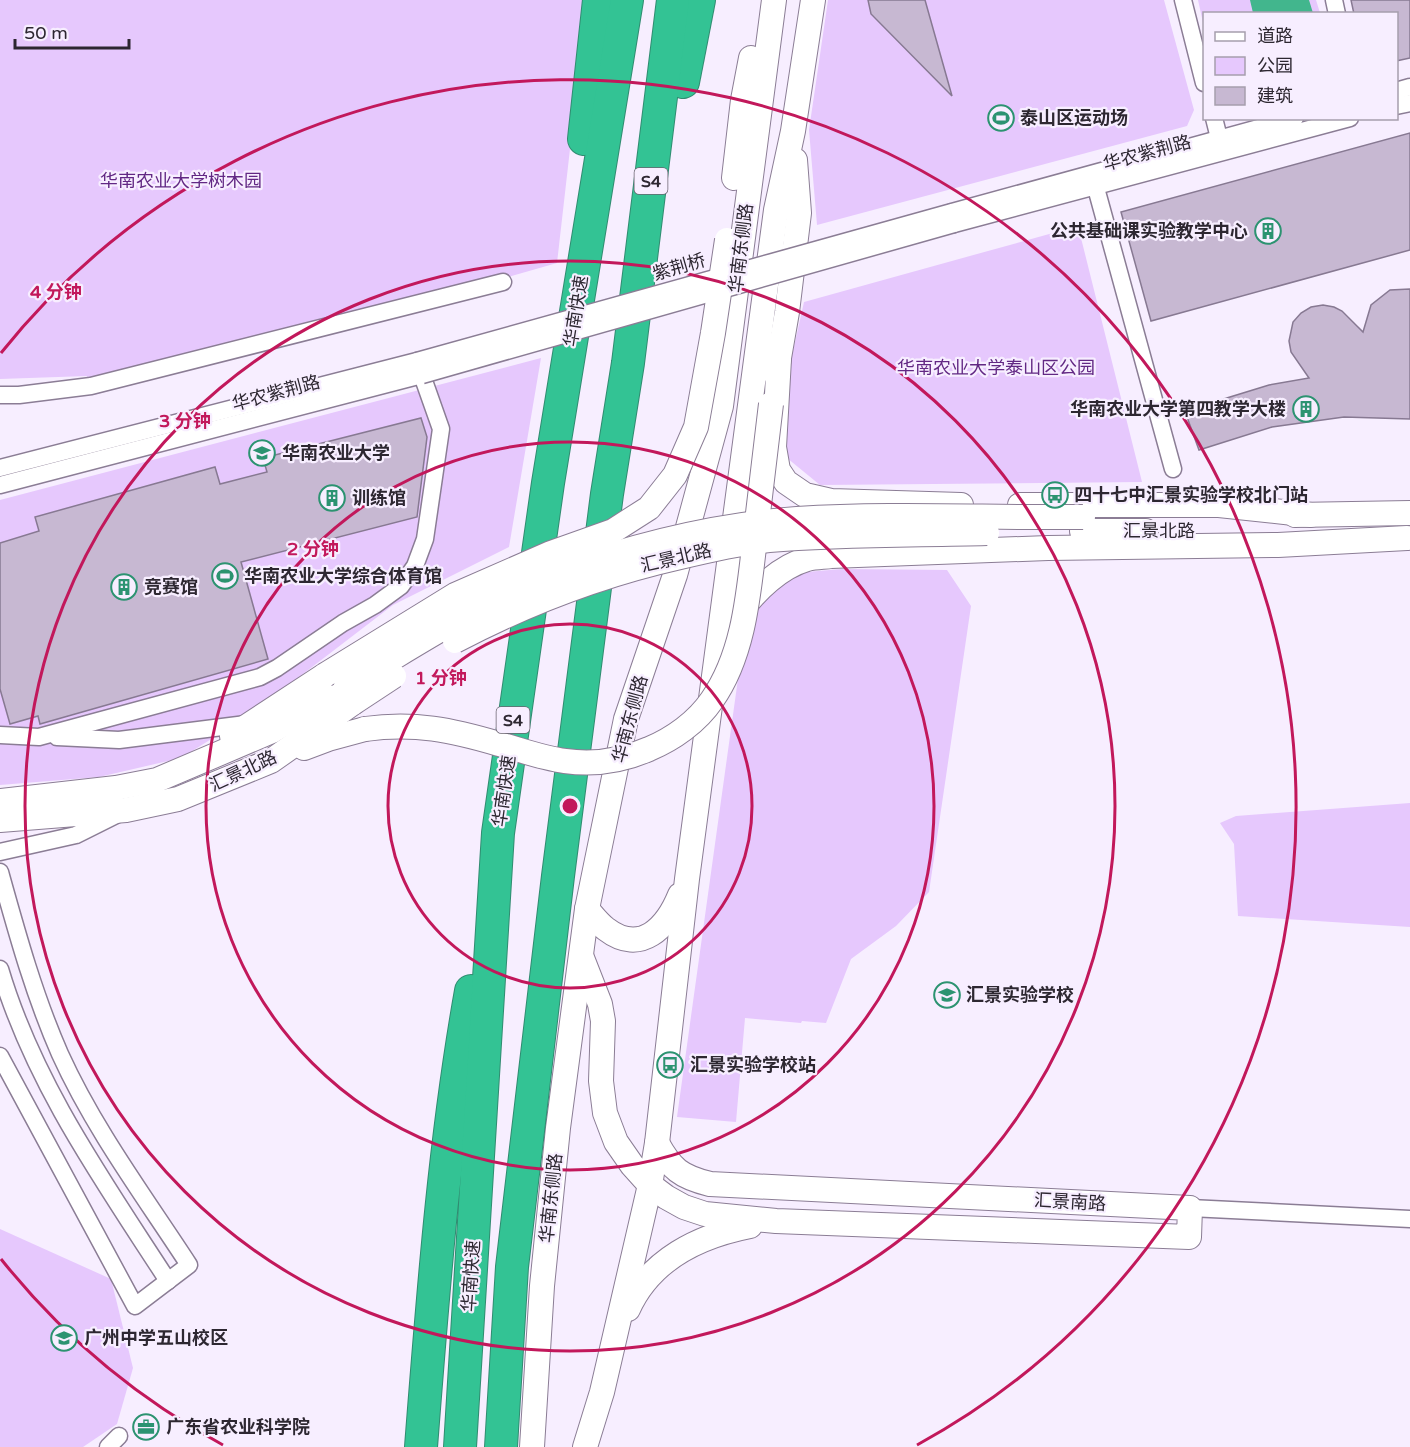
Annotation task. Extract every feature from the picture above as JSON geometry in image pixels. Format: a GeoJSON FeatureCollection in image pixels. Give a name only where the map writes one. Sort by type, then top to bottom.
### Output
{"type":"FeatureCollection","features":[{"type":"Feature","properties":{"kind":"highway"},"geometry":{"type":"LineString","coordinates":[[548,483],[599,0]]}},
{"type":"Feature","properties":{"kind":"highway","name":"华南快速"},"geometry":{"type":"LineString","coordinates":[[460,1447],[498,833],[548,483],[627,0]]}},
{"type":"Feature","properties":{"kind":"highway","name":"S4"},"geometry":{"type":"LineString","coordinates":[[501,1447],[512,1267],[558,876],[607,494],[628,363],[673,0]]}},
{"type":"Feature","properties":{"kind":"highway"},"geometry":{"type":"LineString","coordinates":[[628,363],[699,0]]}},
{"type":"Feature","properties":{"kind":"highway"},"geometry":{"type":"LineString","coordinates":[[421,1447],[435,1278],[460,1051],[498,833]]}},
{"type":"Feature","properties":{"kind":"street"},"geometry":{"type":"LineString","coordinates":[[0,735],[119,740],[250,723],[341,688],[455,595],[551,553],[613,531],[649,508],[675,475],[696,427],[727,240],[743,100],[764,0]]}},
{"type":"Feature","properties":{"kind":"street","name":"华南东侧路"},"geometry":{"type":"LineString","coordinates":[[532,1447],[542,1286],[558,1128],[587,909],[626,719],[675,575],[721,406],[774,0]]}},
{"type":"Feature","properties":{"kind":"street","name":"华南东侧路"},"geometry":{"type":"LineString","coordinates":[[585,1447],[594,1420],[650,1185],[657,1143],[687,879],[776,210],[793,131],[813,0]]}},
{"type":"Feature","properties":{"kind":"street"},"geometry":{"type":"LineString","coordinates":[[1183,0],[1203,79]]}},
{"type":"Feature","properties":{"kind":"street"},"geometry":{"type":"LineString","coordinates":[[1214,120],[1221,146]]}},
{"type":"Feature","properties":{"kind":"street","name":"华农紫荆路"},"geometry":{"type":"LineString","coordinates":[[1221,146],[1290,120]]}},
{"type":"Feature","properties":{"kind":"street","name":"华农紫荆路"},"geometry":{"type":"LineString","coordinates":[[953,218],[1221,146],[1341,120]]}},
{"type":"Feature","properties":{"kind":"street"},"geometry":{"type":"LineString","coordinates":[[271,761],[328,739],[365,729],[388,726],[448,730],[545,757],[566,761],[600,762],[646,751],[670,739],[685,728],[712,700],[723,681],[740,638],[750,581],[771,404],[799,213],[793,131]]}},
{"type":"Feature","properties":{"kind":"street"},"geometry":{"type":"LineString","coordinates":[[1093,180],[1173,469]]}},
{"type":"Feature","properties":{"kind":"street","name":"紫荆桥"},"geometry":{"type":"LineString","coordinates":[[419,368],[953,218]]}},
{"type":"Feature","properties":{"kind":"street"},"geometry":{"type":"LineString","coordinates":[[0,395],[91,386],[503,282]]}},
{"type":"Feature","properties":{"kind":"street"},"geometry":{"type":"LineString","coordinates":[[779,359],[774,447],[778,470],[786,482],[805,495],[831,501],[856,503],[1219,505],[1311,515]]}},
{"type":"Feature","properties":{"kind":"street"},"geometry":{"type":"LineString","coordinates":[[39,737],[260,678],[401,586],[415,566],[425,539],[441,429],[419,368]]}},
{"type":"Feature","properties":{"kind":"street","name":"华农紫荆路"},"geometry":{"type":"LineString","coordinates":[[0,468],[419,368]]}},
{"type":"Feature","properties":{"kind":"street","name":"华农紫荆路"},"geometry":{"type":"LineString","coordinates":[[0,485],[419,368]]}},
{"type":"Feature","properties":{"kind":"street","name":"汇景北路"},"geometry":{"type":"LineString","coordinates":[[0,801],[116,788],[157,780],[272,731],[341,688],[422,658],[488,623],[544,598],[596,579],[706,550],[767,540],[837,536],[1083,524],[1410,513]]}},
{"type":"Feature","properties":{"kind":"street","name":"汇景北路"},"geometry":{"type":"LineString","coordinates":[[1083,524],[1299,531],[1409,538]]}},
{"type":"Feature","properties":{"kind":"street"},"geometry":{"type":"LineString","coordinates":[[713,683],[734,621],[756,591],[770,580],[807,559],[831,556],[1036,549],[1278,545],[1409,538]]}},
{"type":"Feature","properties":{"kind":"street","name":"汇景北路"},"geometry":{"type":"LineString","coordinates":[[0,820],[126,810],[178,799],[271,761],[341,688]]}},
{"type":"Feature","properties":{"kind":"street"},"geometry":{"type":"LineString","coordinates":[[186,768],[250,723]]}},
{"type":"Feature","properties":{"kind":"street"},"geometry":{"type":"LineString","coordinates":[[0,852],[76,835],[126,810]]}},
{"type":"Feature","properties":{"kind":"street"},"geometry":{"type":"LineString","coordinates":[[0,872],[29,974],[61,1055],[99,1125],[189,1265],[135,1306],[0,1056]]}},
{"type":"Feature","properties":{"kind":"street"},"geometry":{"type":"LineString","coordinates":[[587,909],[608,930],[621,937],[635,940],[650,937],[669,919],[687,879]]}},
{"type":"Feature","properties":{"kind":"street"},"geometry":{"type":"LineString","coordinates":[[581,956],[600,1004],[603,1021],[601,1081],[605,1113],[616,1142],[632,1165],[650,1185],[666,1197],[705,1214],[776,1221]]}},
{"type":"Feature","properties":{"kind":"street"},"geometry":{"type":"LineString","coordinates":[[0,969],[18,1020],[54,1098],[96,1169],[168,1281]]}},
{"type":"Feature","properties":{"kind":"street","name":"汇景南路"},"geometry":{"type":"LineString","coordinates":[[657,1143],[665,1158],[678,1173],[692,1180],[729,1186],[1410,1219]]}},
{"type":"Feature","properties":{"kind":"street","name":"汇景南路"},"geometry":{"type":"LineString","coordinates":[[776,1221],[1189,1237],[1190,1208]]}},
{"type":"Feature","properties":{"kind":"street"},"geometry":{"type":"LineString","coordinates":[[611,1347],[634,1296],[645,1279],[662,1264],[702,1239],[723,1232],[776,1221]]}},
{"type":"Feature","properties":{"kind":"green space","name":"华南农业大学树木园"},"geometry":{"type":"Polygon","coordinates":[[[0,0],[587,0],[557,263],[94,395],[87,376],[0,379],[0,0]]]}},
{"type":"Feature","properties":{"kind":"green space","name":"泰山区运动场"},"geometry":{"type":"Polygon","coordinates":[[[828,0],[1164,0],[1194,110],[1187,126],[817,225],[809,130],[828,0]]]}},
{"type":"Feature","properties":{"kind":"green space"},"geometry":{"type":"Polygon","coordinates":[[[1198,0],[1316,0],[1320,12],[1203,12],[1203,22],[1198,0]]]}},
{"type":"Feature","properties":{"kind":"green space","name":"华南农业大学泰山区公园"},"geometry":{"type":"Polygon","coordinates":[[[1078,226],[1142,482],[820,485],[787,458],[778,418],[804,302],[1078,226]]]}},
{"type":"Feature","properties":{"kind":"green space","name":"华南农业大学综合体育馆"},"geometry":{"type":"Polygon","coordinates":[[[541,358],[509,547],[393,605],[248,716],[181,758],[99,777],[0,785],[0,500],[541,358]]]}},
{"type":"Feature","properties":{"kind":"green space"},"geometry":{"type":"Polygon","coordinates":[[[842,569],[947,570],[971,606],[929,892],[896,926],[851,959],[826,1023],[745,1018],[736,1122],[677,1117],[747,614],[781,583],[806,572],[842,569]]]}},
{"type":"Feature","properties":{"kind":"green space"},"geometry":{"type":"Polygon","coordinates":[[[1410,803],[1410,927],[1238,916],[1234,844],[1220,823],[1236,816],[1410,803]]]}},
{"type":"Feature","properties":{"kind":"green space","name":"广州中学五山校区"},"geometry":{"type":"Polygon","coordinates":[[[0,1229],[111,1279],[133,1368],[117,1424],[83,1447],[0,1447],[0,1229]]]}},
{"type":"Feature","properties":{"kind":"shaded area"},"geometry":{"type":"Polygon","coordinates":[[[1250,0],[1309,0],[1313,12],[1253,12],[1250,0]]]}},
{"type":"Feature","properties":{"kind":"building"},"geometry":{"type":"Polygon","coordinates":[[[868,0],[925,0],[952,96],[871,14],[868,0]]]}},
{"type":"Feature","properties":{"kind":"building"},"geometry":{"type":"Polygon","coordinates":[[[1351,0],[1410,0],[1410,58],[1398,61],[1398,12],[1354,12],[1351,0]]]}},
{"type":"Feature","properties":{"kind":"building","name":"公共基础课实验教学中心"},"geometry":{"type":"Polygon","coordinates":[[[1410,133],[1410,250],[1151,321],[1121,212],[1410,133]]]}},
{"type":"Feature","properties":{"kind":"building"},"geometry":{"type":"Polygon","coordinates":[[[1410,289],[1410,419],[1344,417],[1272,427],[1199,450],[1187,417],[1217,401],[1269,385],[1309,378],[1291,352],[1289,341],[1293,322],[1301,313],[1311,307],[1323,305],[1334,307],[1342,311],[1363,332],[1371,305],[1390,290],[1410,289]]]}},
{"type":"Feature","properties":{"kind":"building","name":"竞赛馆"},"geometry":{"type":"Polygon","coordinates":[[[421,418],[427,437],[417,517],[241,562],[268,659],[40,724],[38,716],[10,724],[0,689],[0,543],[39,531],[35,517],[215,467],[220,484],[267,472],[263,458],[421,418]]]}},
{"type":"Feature","properties":{"kind":"place","name":"泰山区运动场"},"geometry":{"type":"Point","coordinates":[1001,118]}},
{"type":"Feature","properties":{"kind":"place","name":"公共基础课实验教学中心"},"geometry":{"type":"Point","coordinates":[1268,231]}},
{"type":"Feature","properties":{"kind":"place","name":"华南农业大学第四教学大楼"},"geometry":{"type":"Point","coordinates":[1306,409]}},
{"type":"Feature","properties":{"kind":"place","name":"华南农业大学"},"geometry":{"type":"Point","coordinates":[262,453]}},
{"type":"Feature","properties":{"kind":"place","name":"四十七中汇景实验学校北门站"},"geometry":{"type":"Point","coordinates":[1055,495]}},
{"type":"Feature","properties":{"kind":"place","name":"训练馆"},"geometry":{"type":"Point","coordinates":[332,498]}},
{"type":"Feature","properties":{"kind":"place","name":"华南农业大学综合体育馆"},"geometry":{"type":"Point","coordinates":[225,576]}},
{"type":"Feature","properties":{"kind":"place","name":"竞赛馆"},"geometry":{"type":"Point","coordinates":[124,587]}},
{"type":"Feature","properties":{"kind":"place","name":"汇景实验学校"},"geometry":{"type":"Point","coordinates":[947,995]}},
{"type":"Feature","properties":{"kind":"place","name":"汇景实验学校站"},"geometry":{"type":"Point","coordinates":[670,1065]}},
{"type":"Feature","properties":{"kind":"place","name":"广州中学五山校区"},"geometry":{"type":"Point","coordinates":[64,1338]}},
{"type":"Feature","properties":{"kind":"place","name":"广东省农业科学院"},"geometry":{"type":"Point","coordinates":[146,1427]}}]}
